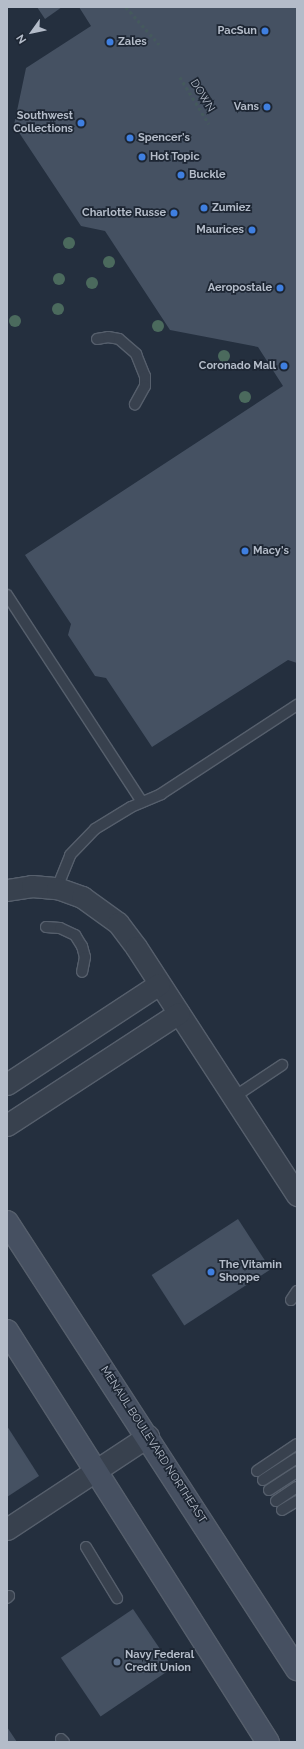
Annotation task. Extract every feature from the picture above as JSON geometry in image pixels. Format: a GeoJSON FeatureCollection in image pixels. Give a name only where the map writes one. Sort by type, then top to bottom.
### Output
{"type":"FeatureCollection","features":[{"type":"Feature","properties":{"kind":"main road","name":"MENAUL BOULEVARD NORTHEAST"},"geometry":{"type":"LineString","coordinates":[[7,1222],[148,1436],[297,1669]]}},
{"type":"Feature","properties":{"kind":"main road"},"geometry":{"type":"LineString","coordinates":[[7,1331],[97,1470],[268,1742]]}},
{"type":"Feature","properties":{"kind":"street"},"geometry":{"type":"LineString","coordinates":[[7,890],[32,886],[57,888],[82,897],[118,923],[179,1013],[297,1195]]}},
{"type":"Feature","properties":{"kind":"street"},"geometry":{"type":"LineString","coordinates":[[7,1084],[159,984]]}},
{"type":"Feature","properties":{"kind":"street"},"geometry":{"type":"LineString","coordinates":[[7,1125],[179,1013]]}},
{"type":"Feature","properties":{"kind":"street"},"geometry":{"type":"LineString","coordinates":[[7,1529],[148,1436]]}},
{"type":"Feature","properties":{"kind":"lane"},"geometry":{"type":"LineString","coordinates":[[97,339],[108,337],[119,339],[136,354],[145,376],[145,386],[135,404]]}},
{"type":"Feature","properties":{"kind":"lane"},"geometry":{"type":"LineString","coordinates":[[7,595],[142,802]]}},
{"type":"Feature","properties":{"kind":"lane"},"geometry":{"type":"LineString","coordinates":[[57,888],[70,855],[85,837],[142,802],[162,794],[297,706]]}},
{"type":"Feature","properties":{"kind":"lane"},"geometry":{"type":"LineString","coordinates":[[46,927],[60,928],[75,935],[82,946],[85,957],[82,972]]}},
{"type":"Feature","properties":{"kind":"lane"},"geometry":{"type":"LineString","coordinates":[[234,1097],[282,1065]]}},
{"type":"Feature","properties":{"kind":"lane"},"geometry":{"type":"LineString","coordinates":[[291,1300],[297,1291]]}},
{"type":"Feature","properties":{"kind":"lane"},"geometry":{"type":"LineString","coordinates":[[257,1471],[297,1444]]}},
{"type":"Feature","properties":{"kind":"lane"},"geometry":{"type":"LineString","coordinates":[[263,1480],[297,1458]]}},
{"type":"Feature","properties":{"kind":"lane"},"geometry":{"type":"LineString","coordinates":[[269,1490],[297,1472]]}},
{"type":"Feature","properties":{"kind":"lane"},"geometry":{"type":"LineString","coordinates":[[276,1501],[297,1487]]}},
{"type":"Feature","properties":{"kind":"lane"},"geometry":{"type":"LineString","coordinates":[[282,1510],[297,1501]]}},
{"type":"Feature","properties":{"kind":"lane"},"geometry":{"type":"LineString","coordinates":[[86,1547],[117,1598]]}},
{"type":"Feature","properties":{"kind":"path"},"geometry":{"type":"LineString","coordinates":[[126,7],[159,44]]}},
{"type":"Feature","properties":{"kind":"path","name":"DOWN"},"geometry":{"type":"LineString","coordinates":[[180,77],[209,124]]}},
{"type":"Feature","properties":{"kind":"building"},"geometry":{"type":"Polygon","coordinates":[[[37,7],[62,7],[45,19],[37,7]]]}},
{"type":"Feature","properties":{"kind":"building","name":"Coronado Mall"},"geometry":{"type":"Polygon","coordinates":[[[79,7],[297,7],[297,663],[288,660],[152,747],[106,678],[95,676],[68,635],[71,624],[25,555],[283,386],[258,347],[170,330],[105,231],[81,226],[14,125],[26,68],[91,26],[79,7]]]}},
{"type":"Feature","properties":{"kind":"building","name":"The Vitamin Shoppe"},"geometry":{"type":"Polygon","coordinates":[[[238,1219],[271,1269],[184,1325],[152,1275],[238,1219]]]}},
{"type":"Feature","properties":{"kind":"building"},"geometry":{"type":"Polygon","coordinates":[[[7,1426],[39,1476],[7,1497],[7,1426]]]}},
{"type":"Feature","properties":{"kind":"building","name":"Navy Federal Credit Union"},"geometry":{"type":"Polygon","coordinates":[[[133,1609],[173,1668],[101,1717],[61,1658],[133,1609]]]}},
{"type":"Feature","properties":{"kind":"building"},"geometry":{"type":"Polygon","coordinates":[[[7,1727],[17,1742],[7,1742],[7,1727]]]}},
{"type":"Feature","properties":{"kind":"place","name":"PacSun"},"geometry":{"type":"Point","coordinates":[265,31]}},
{"type":"Feature","properties":{"kind":"place","name":"Zales"},"geometry":{"type":"Point","coordinates":[110,42]}},
{"type":"Feature","properties":{"kind":"place","name":"Vans"},"geometry":{"type":"Point","coordinates":[267,107]}},
{"type":"Feature","properties":{"kind":"place","name":"Southwest Collections"},"geometry":{"type":"Point","coordinates":[81,123]}},
{"type":"Feature","properties":{"kind":"place","name":"Spencer's"},"geometry":{"type":"Point","coordinates":[130,138]}},
{"type":"Feature","properties":{"kind":"place","name":"Hot Topic"},"geometry":{"type":"Point","coordinates":[142,157]}},
{"type":"Feature","properties":{"kind":"place","name":"Buckle"},"geometry":{"type":"Point","coordinates":[181,175]}},
{"type":"Feature","properties":{"kind":"place","name":"Zumiez"},"geometry":{"type":"Point","coordinates":[204,208]}},
{"type":"Feature","properties":{"kind":"place","name":"Charlotte Russe"},"geometry":{"type":"Point","coordinates":[174,213]}},
{"type":"Feature","properties":{"kind":"place","name":"Maurices"},"geometry":{"type":"Point","coordinates":[252,230]}},
{"type":"Feature","properties":{"kind":"place","name":"Aeropostale"},"geometry":{"type":"Point","coordinates":[280,288]}},
{"type":"Feature","properties":{"kind":"place","name":"Coronado Mall"},"geometry":{"type":"Point","coordinates":[284,366]}},
{"type":"Feature","properties":{"kind":"place","name":"Macy's"},"geometry":{"type":"Point","coordinates":[245,551]}},
{"type":"Feature","properties":{"kind":"place","name":"The Vitamin Shoppe"},"geometry":{"type":"Point","coordinates":[211,1272]}},
{"type":"Feature","properties":{"kind":"place","name":"Navy Federal Credit Union"},"geometry":{"type":"Point","coordinates":[117,1662]}}]}
